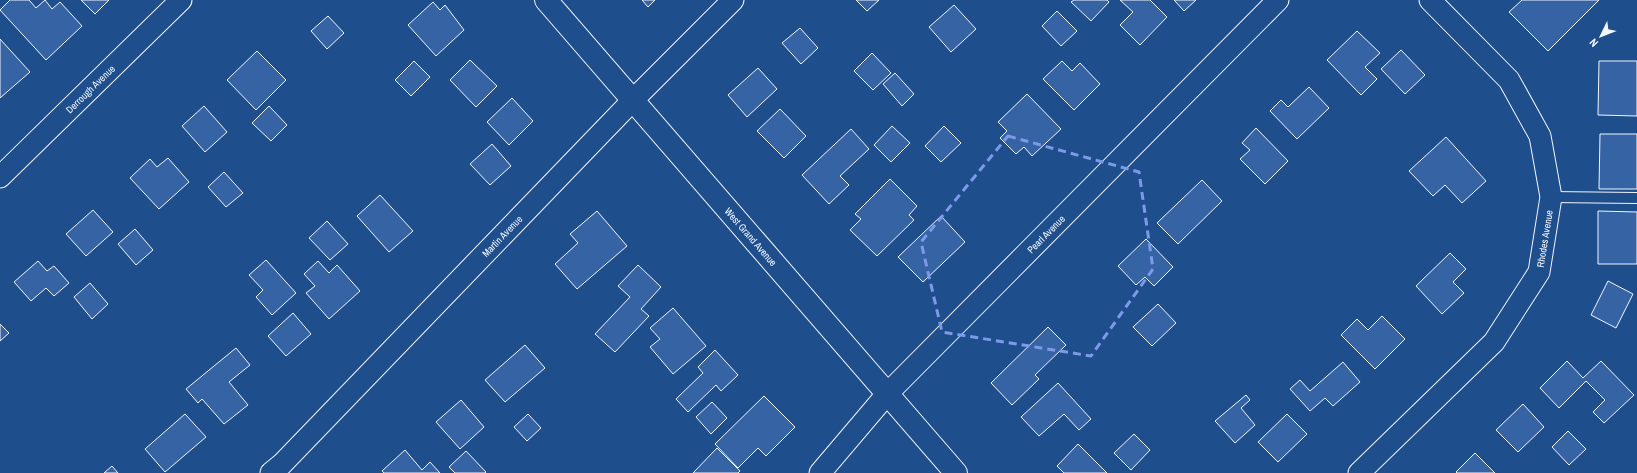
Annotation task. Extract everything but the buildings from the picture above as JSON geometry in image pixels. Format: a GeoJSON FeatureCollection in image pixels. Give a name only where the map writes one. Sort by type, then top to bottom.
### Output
{"type":"FeatureCollection","features":[{"type":"Feature","properties":{"kind":"main road","name":"West Grand Avenue"},"geometry":{"type":"LineString","coordinates":[[546,0],[956,473]]}},
{"type":"Feature","properties":{"kind":"street","name":"Derrough Avenue"},"geometry":{"type":"LineString","coordinates":[[0,178],[181,0]]}},
{"type":"Feature","properties":{"kind":"street","name":"Martin Avenue"},"geometry":{"type":"LineString","coordinates":[[271,473],[282,464],[633,100],[733,0]]}},
{"type":"Feature","properties":{"kind":"street","name":"Pearl Avenue"},"geometry":{"type":"LineString","coordinates":[[820,473],[887,394],[1278,0]]}},
{"type":"Feature","properties":{"kind":"street","name":"Rhodes Avenue"},"geometry":{"type":"LineString","coordinates":[[1359,473],[1494,342],[1539,272],[1551,197],[1540,136],[1509,80],[1430,0]]}},
{"type":"Feature","properties":{"kind":"lane"},"geometry":{"type":"LineString","coordinates":[[1551,197],[1637,198]]}},
{"type":"Feature","properties":{"kind":"highlighted area"},"geometry":{"type":"Polygon","coordinates":[[[1008,136],[1139,172],[1153,269],[1091,356],[942,332],[921,242],[1008,136]]]}}]}
